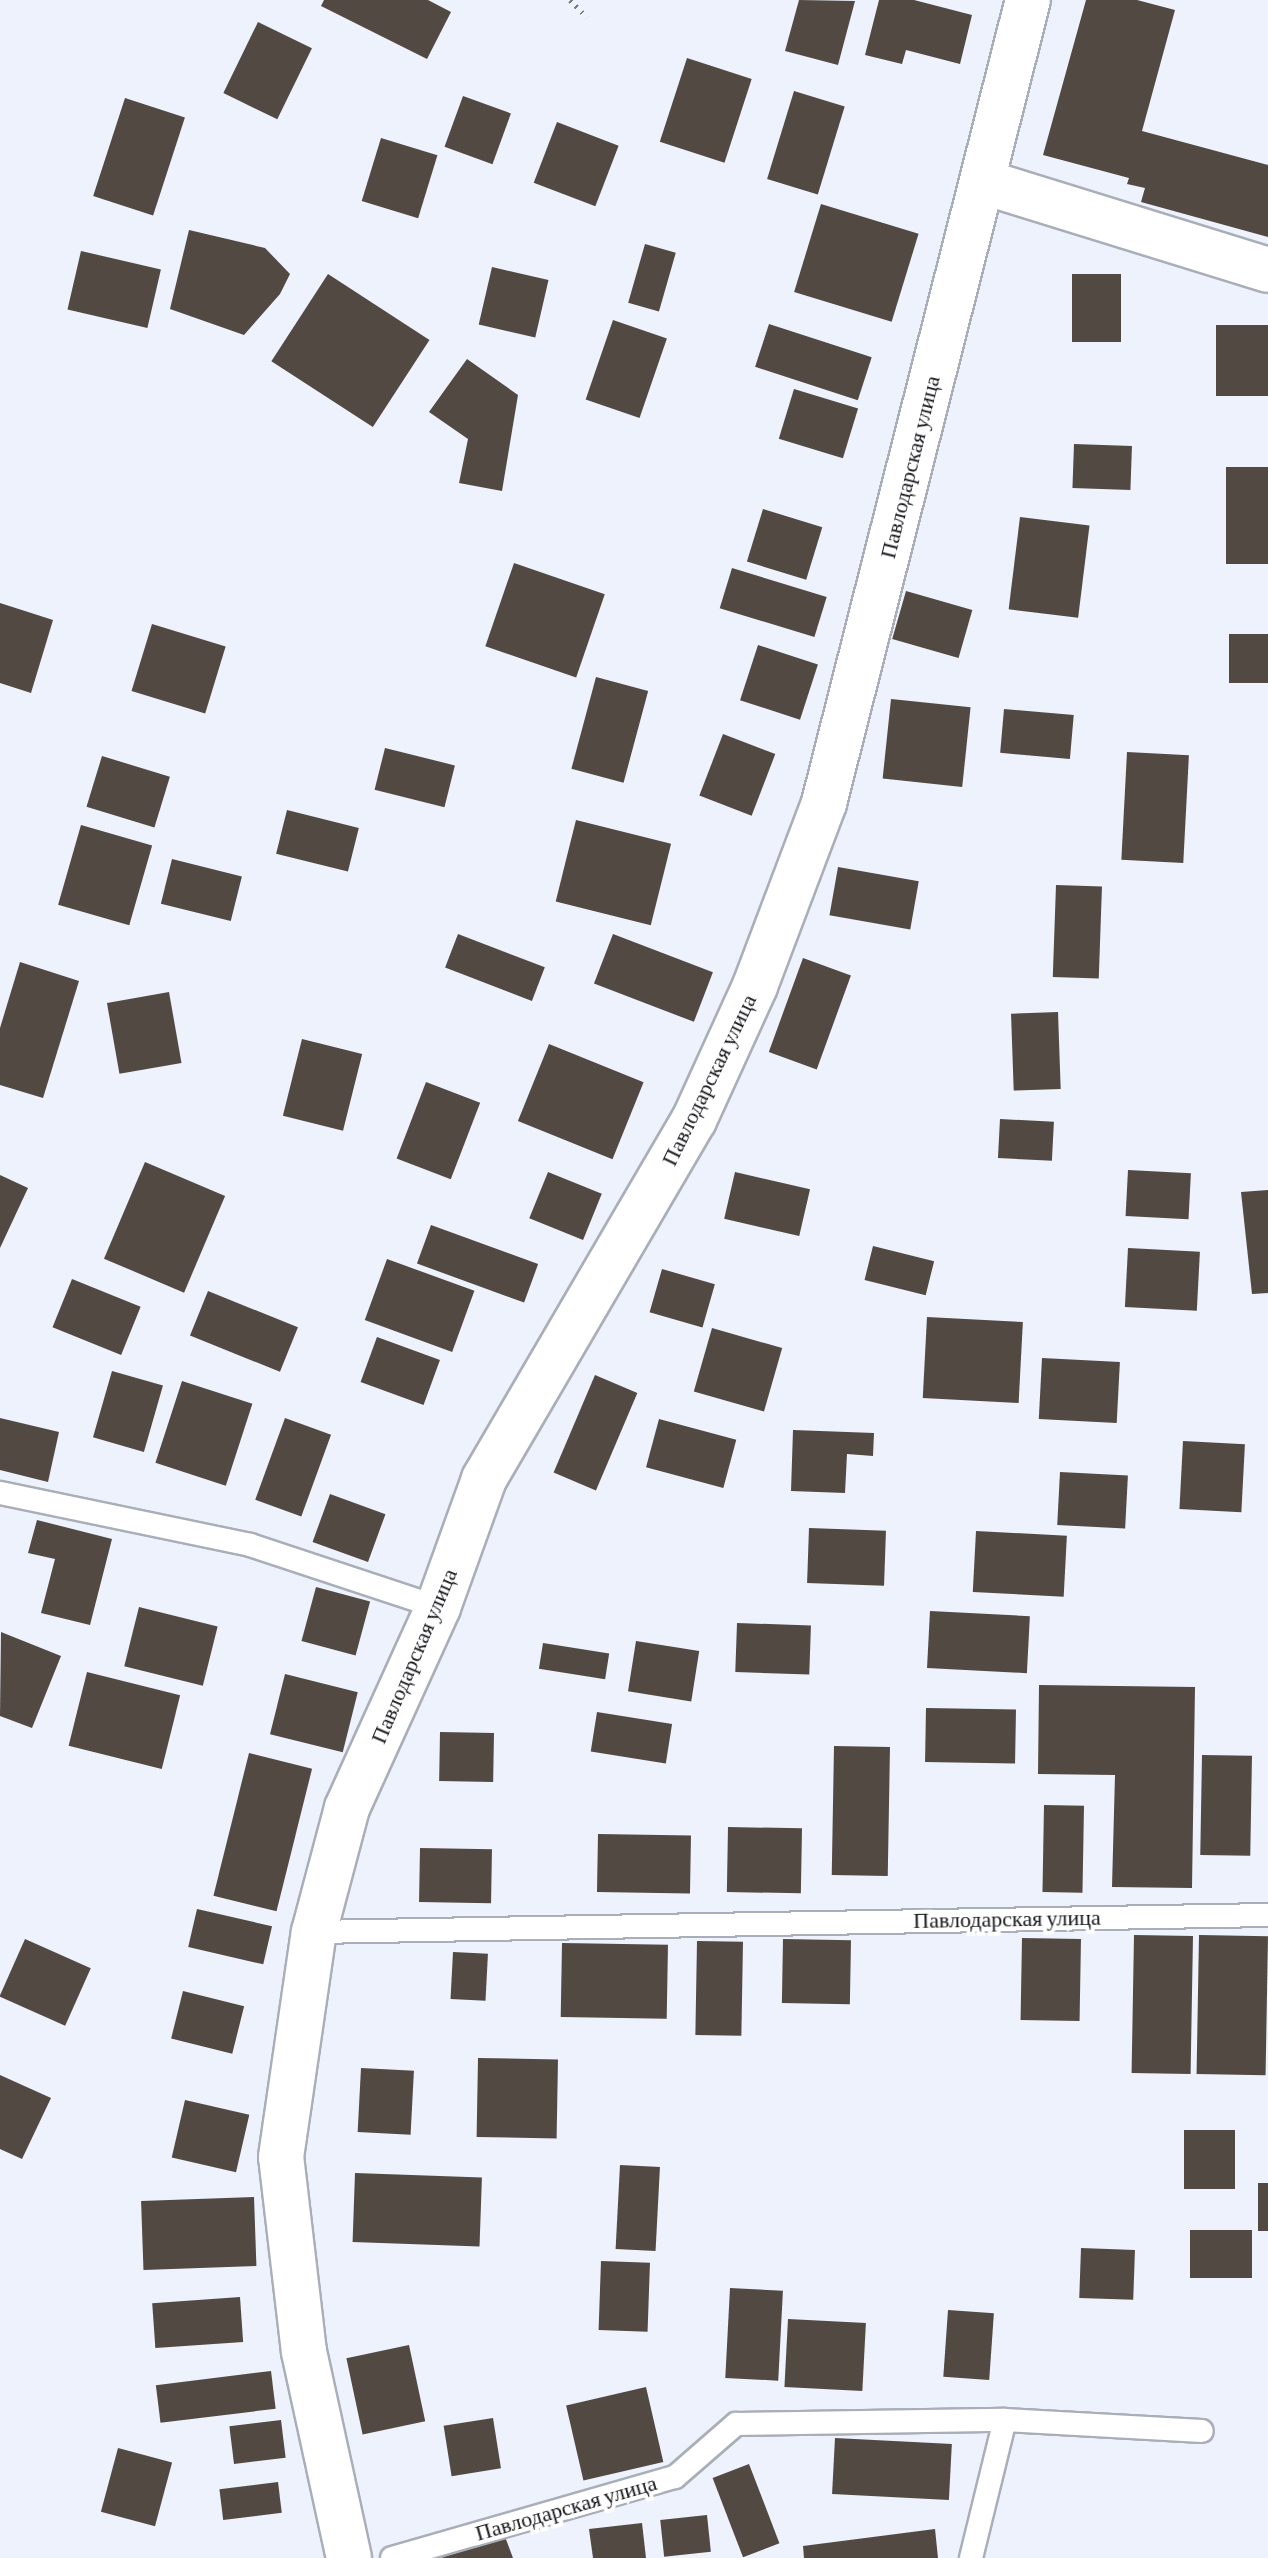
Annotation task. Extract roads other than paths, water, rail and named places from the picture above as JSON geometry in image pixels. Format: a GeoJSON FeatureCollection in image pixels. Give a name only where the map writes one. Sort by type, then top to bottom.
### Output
{"type":"FeatureCollection","features":[{"type":"Feature","properties":{"kind":"street","name":"Павлодарская улица"},"geometry":{"type":"LineString","coordinates":[[349,2558],[304,2352],[281,2157],[314,1932],[347,1808],[438,1607],[484,1479],[694,1120],[755,986],[824,803],[1028,0]]}},
{"type":"Feature","properties":{"kind":"street"},"geometry":{"type":"LineString","coordinates":[[984,182],[1268,270]]}},
{"type":"Feature","properties":{"kind":"lane"},"geometry":{"type":"LineString","coordinates":[[0,1493],[250,1545],[438,1607]]}},
{"type":"Feature","properties":{"kind":"lane","name":"Павлодарская улица"},"geometry":{"type":"LineString","coordinates":[[314,1932],[1268,1915]]}},
{"type":"Feature","properties":{"kind":"lane"},"geometry":{"type":"LineString","coordinates":[[971,2558],[1005,2420]]}},
{"type":"Feature","properties":{"kind":"lane","name":"Павлодарская улица"},"geometry":{"type":"LineString","coordinates":[[392,2558],[675,2477],[736,2424],[1005,2420],[1202,2431]]}}]}
